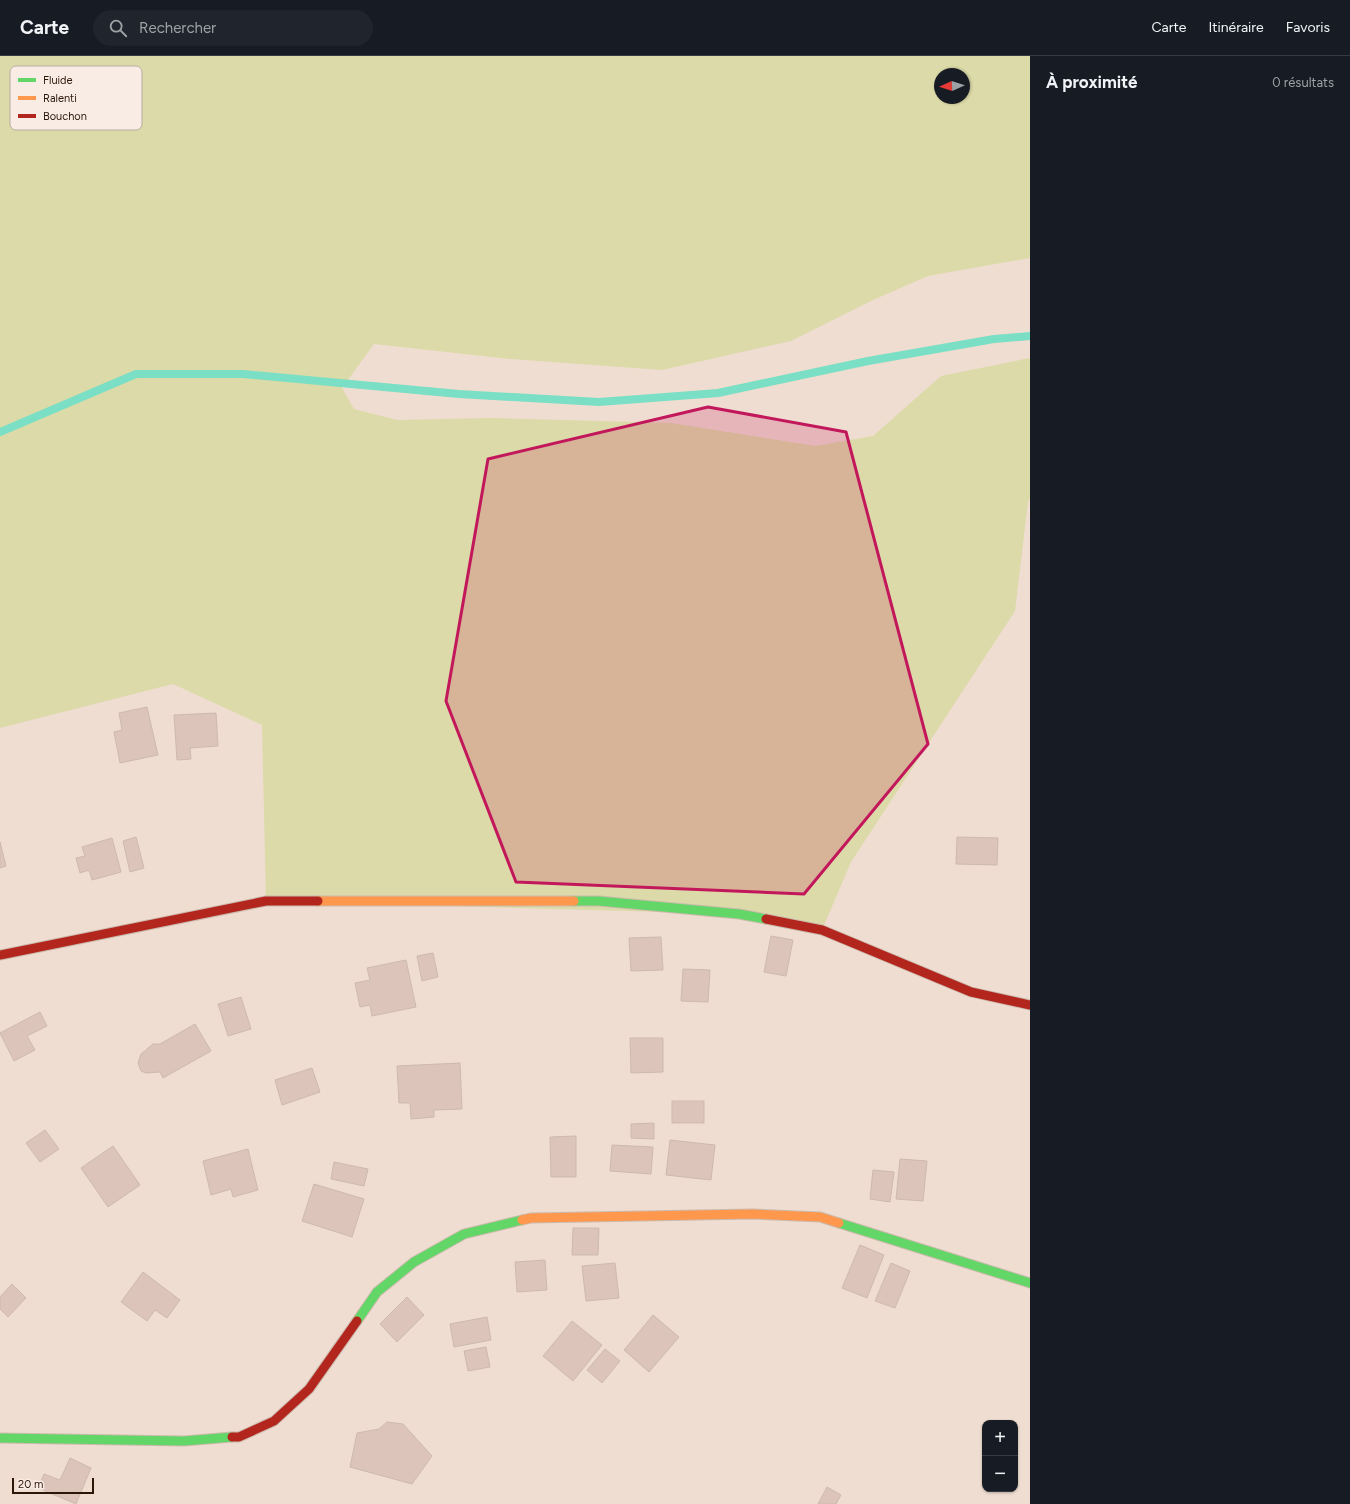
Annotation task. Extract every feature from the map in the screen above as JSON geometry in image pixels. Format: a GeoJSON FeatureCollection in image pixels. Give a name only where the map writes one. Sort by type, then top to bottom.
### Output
{"type":"FeatureCollection","features":[{"type":"Feature","properties":{"kind":"street"},"geometry":{"type":"LineString","coordinates":[[0,955],[266,901],[599,901],[739,914],[822,930],[970,992],[1030,1005]]}},
{"type":"Feature","properties":{"kind":"street"},"geometry":{"type":"LineString","coordinates":[[0,1438],[184,1441],[239,1437],[274,1421],[309,1389],[377,1292],[414,1262],[464,1234],[531,1218],[753,1214],[820,1217],[1030,1282]]}},
{"type":"Feature","properties":{"kind":"highlighted area"},"geometry":{"type":"Polygon","coordinates":[[[708,407],[846,432],[928,744],[804,894],[516,882],[446,701],[488,459],[708,407]]]}},
{"type":"Feature","properties":{"kind":"shaded area"},"geometry":{"type":"Polygon","coordinates":[[[0,56],[1030,56],[1030,258],[928,276],[873,300],[791,341],[662,370],[511,359],[374,344],[342,388],[354,409],[397,420],[492,418],[671,423],[815,446],[873,436],[941,376],[1030,358],[1030,499],[1028,502],[1015,611],[851,862],[822,930],[739,914],[266,901],[262,725],[173,684],[0,728],[0,56]]]}},
{"type":"Feature","properties":{"kind":"building"},"geometry":{"type":"Polygon","coordinates":[[[147,707],[158,755],[120,763],[114,732],[122,730],[119,713],[147,707]]]}},
{"type":"Feature","properties":{"kind":"building"},"geometry":{"type":"Polygon","coordinates":[[[216,713],[218,746],[190,748],[191,759],[177,760],[174,715],[216,713]]]}},
{"type":"Feature","properties":{"kind":"building"},"geometry":{"type":"Polygon","coordinates":[[[136,837],[144,868],[130,872],[123,841],[136,837]]]}},
{"type":"Feature","properties":{"kind":"building"},"geometry":{"type":"Polygon","coordinates":[[[957,837],[998,838],[997,865],[956,864],[957,837]]]}},
{"type":"Feature","properties":{"kind":"building"},"geometry":{"type":"Polygon","coordinates":[[[112,838],[121,872],[92,880],[89,870],[80,873],[76,858],[85,856],[82,847],[112,838]]]}},
{"type":"Feature","properties":{"kind":"building"},"geometry":{"type":"Polygon","coordinates":[[[0,842],[6,866],[0,868],[0,842]]]}},
{"type":"Feature","properties":{"kind":"building"},"geometry":{"type":"Polygon","coordinates":[[[771,936],[793,940],[786,976],[764,972],[771,936]]]}},
{"type":"Feature","properties":{"kind":"building"},"geometry":{"type":"Polygon","coordinates":[[[661,937],[663,970],[631,971],[629,938],[661,937]]]}},
{"type":"Feature","properties":{"kind":"building"},"geometry":{"type":"Polygon","coordinates":[[[433,953],[438,977],[422,981],[417,956],[433,953]]]}},
{"type":"Feature","properties":{"kind":"building"},"geometry":{"type":"Polygon","coordinates":[[[406,960],[416,1007],[372,1016],[370,1005],[360,1007],[355,983],[370,980],[367,968],[406,960]]]}},
{"type":"Feature","properties":{"kind":"building"},"geometry":{"type":"Polygon","coordinates":[[[683,969],[710,970],[708,1002],[681,1001],[683,969]]]}},
{"type":"Feature","properties":{"kind":"building"},"geometry":{"type":"Polygon","coordinates":[[[241,997],[251,1029],[228,1036],[218,1004],[241,997]]]}},
{"type":"Feature","properties":{"kind":"building"},"geometry":{"type":"Polygon","coordinates":[[[40,1012],[47,1026],[27,1036],[35,1050],[14,1061],[0,1033],[40,1012]]]}},
{"type":"Feature","properties":{"kind":"building"},"geometry":{"type":"Polygon","coordinates":[[[195,1024],[211,1051],[163,1078],[160,1072],[146,1073],[141,1071],[138,1063],[141,1054],[153,1044],[160,1044],[195,1024]]]}},
{"type":"Feature","properties":{"kind":"building"},"geometry":{"type":"Polygon","coordinates":[[[630,1038],[663,1038],[663,1072],[631,1073],[630,1038]]]}},
{"type":"Feature","properties":{"kind":"building"},"geometry":{"type":"Polygon","coordinates":[[[460,1063],[462,1109],[434,1110],[434,1117],[411,1119],[410,1103],[399,1103],[397,1066],[460,1063]]]}},
{"type":"Feature","properties":{"kind":"building"},"geometry":{"type":"Polygon","coordinates":[[[312,1068],[320,1092],[282,1105],[275,1080],[312,1068]]]}},
{"type":"Feature","properties":{"kind":"building"},"geometry":{"type":"Polygon","coordinates":[[[672,1101],[704,1101],[704,1123],[672,1123],[672,1101]]]}},
{"type":"Feature","properties":{"kind":"building"},"geometry":{"type":"Polygon","coordinates":[[[654,1123],[654,1139],[631,1138],[631,1124],[654,1123]]]}},
{"type":"Feature","properties":{"kind":"building"},"geometry":{"type":"Polygon","coordinates":[[[45,1130],[59,1149],[40,1162],[26,1143],[45,1130]]]}},
{"type":"Feature","properties":{"kind":"building"},"geometry":{"type":"Polygon","coordinates":[[[576,1136],[576,1177],[551,1177],[550,1137],[576,1136]]]}},
{"type":"Feature","properties":{"kind":"building"},"geometry":{"type":"Polygon","coordinates":[[[670,1140],[715,1145],[711,1180],[666,1175],[670,1140]]]}},
{"type":"Feature","properties":{"kind":"building"},"geometry":{"type":"Polygon","coordinates":[[[612,1145],[653,1147],[651,1174],[610,1171],[612,1145]]]}},
{"type":"Feature","properties":{"kind":"building"},"geometry":{"type":"Polygon","coordinates":[[[113,1146],[140,1185],[108,1207],[81,1168],[113,1146]]]}},
{"type":"Feature","properties":{"kind":"building"},"geometry":{"type":"Polygon","coordinates":[[[248,1149],[258,1190],[233,1197],[231,1189],[211,1195],[203,1161],[248,1149]]]}},
{"type":"Feature","properties":{"kind":"building"},"geometry":{"type":"Polygon","coordinates":[[[900,1159],[927,1161],[923,1201],[896,1199],[900,1159]]]}},
{"type":"Feature","properties":{"kind":"building"},"geometry":{"type":"Polygon","coordinates":[[[334,1162],[368,1169],[364,1186],[331,1179],[334,1162]]]}},
{"type":"Feature","properties":{"kind":"building"},"geometry":{"type":"Polygon","coordinates":[[[873,1170],[894,1172],[890,1202],[870,1199],[873,1170]]]}},
{"type":"Feature","properties":{"kind":"building"},"geometry":{"type":"Polygon","coordinates":[[[314,1184],[364,1199],[352,1237],[302,1221],[314,1184]]]}},
{"type":"Feature","properties":{"kind":"building"},"geometry":{"type":"Polygon","coordinates":[[[573,1228],[599,1228],[598,1255],[572,1255],[573,1228]]]}},
{"type":"Feature","properties":{"kind":"building"},"geometry":{"type":"Polygon","coordinates":[[[860,1245],[884,1255],[867,1298],[842,1288],[860,1245]]]}},
{"type":"Feature","properties":{"kind":"building"},"geometry":{"type":"Polygon","coordinates":[[[545,1260],[547,1290],[517,1292],[515,1262],[545,1260]]]}},
{"type":"Feature","properties":{"kind":"building"},"geometry":{"type":"Polygon","coordinates":[[[615,1263],[619,1298],[586,1301],[582,1266],[615,1263]]]}},
{"type":"Feature","properties":{"kind":"building"},"geometry":{"type":"Polygon","coordinates":[[[891,1263],[910,1271],[895,1308],[875,1301],[891,1263]]]}},
{"type":"Feature","properties":{"kind":"building"},"geometry":{"type":"Polygon","coordinates":[[[143,1272],[180,1300],[167,1318],[155,1310],[147,1321],[121,1302],[143,1272]]]}},
{"type":"Feature","properties":{"kind":"building"},"geometry":{"type":"Polygon","coordinates":[[[12,1284],[26,1298],[8,1317],[0,1309],[0,1297],[12,1284]]]}},
{"type":"Feature","properties":{"kind":"building"},"geometry":{"type":"Polygon","coordinates":[[[407,1297],[424,1315],[397,1342],[380,1324],[407,1297]]]}},
{"type":"Feature","properties":{"kind":"building"},"geometry":{"type":"Polygon","coordinates":[[[653,1315],[679,1337],[649,1372],[624,1350],[653,1315]]]}},
{"type":"Feature","properties":{"kind":"building"},"geometry":{"type":"Polygon","coordinates":[[[487,1317],[491,1340],[454,1347],[450,1324],[487,1317]]]}},
{"type":"Feature","properties":{"kind":"building"},"geometry":{"type":"Polygon","coordinates":[[[572,1321],[602,1345],[573,1381],[543,1356],[572,1321]]]}},
{"type":"Feature","properties":{"kind":"building"},"geometry":{"type":"Polygon","coordinates":[[[486,1347],[490,1367],[468,1371],[464,1351],[486,1347]]]}},
{"type":"Feature","properties":{"kind":"building"},"geometry":{"type":"Polygon","coordinates":[[[605,1349],[620,1361],[602,1383],[587,1370],[605,1349]]]}},
{"type":"Feature","properties":{"kind":"building"},"geometry":{"type":"Polygon","coordinates":[[[387,1422],[403,1424],[432,1456],[412,1484],[350,1467],[357,1433],[379,1429],[387,1422]]]}},
{"type":"Feature","properties":{"kind":"building"},"geometry":{"type":"Polygon","coordinates":[[[70,1458],[91,1468],[76,1504],[38,1488],[44,1474],[60,1480],[70,1458]]]}},
{"type":"Feature","properties":{"kind":"building"},"geometry":{"type":"Polygon","coordinates":[[[827,1487],[841,1495],[836,1504],[818,1504],[827,1487]]]}},
{"type":"Feature","properties":{"kind":"waterway"},"geometry":{"type":"LineString","coordinates":[[0,432],[136,374],[243,374],[459,394],[599,402],[718,393],[868,361],[994,339],[1030,336]]}},
{"type":"Feature","properties":{"kind":"traffic: fast"},"geometry":{"type":"LineString","coordinates":[[574,901],[599,901],[739,914],[766,919]]}},
{"type":"Feature","properties":{"kind":"traffic: fast"},"geometry":{"type":"LineString","coordinates":[[357,1321],[377,1292],[414,1262],[464,1234],[522,1220]]}},
{"type":"Feature","properties":{"kind":"traffic: fast"},"geometry":{"type":"LineString","coordinates":[[839,1223],[1030,1283]]}},
{"type":"Feature","properties":{"kind":"traffic: fast"},"geometry":{"type":"LineString","coordinates":[[0,1438],[184,1441],[232,1437]]}},
{"type":"Feature","properties":{"kind":"traffic: slow"},"geometry":{"type":"LineString","coordinates":[[318,901],[574,901]]}},
{"type":"Feature","properties":{"kind":"traffic: slow"},"geometry":{"type":"LineString","coordinates":[[522,1220],[531,1218],[753,1214],[820,1217],[839,1223]]}},
{"type":"Feature","properties":{"kind":"traffic: jam"},"geometry":{"type":"LineString","coordinates":[[0,955],[266,901],[318,901]]}},
{"type":"Feature","properties":{"kind":"traffic: jam"},"geometry":{"type":"LineString","coordinates":[[766,919],[822,930],[971,992],[1030,1005]]}},
{"type":"Feature","properties":{"kind":"traffic: jam"},"geometry":{"type":"LineString","coordinates":[[232,1437],[239,1437],[274,1421],[309,1389],[357,1321]]}}]}
